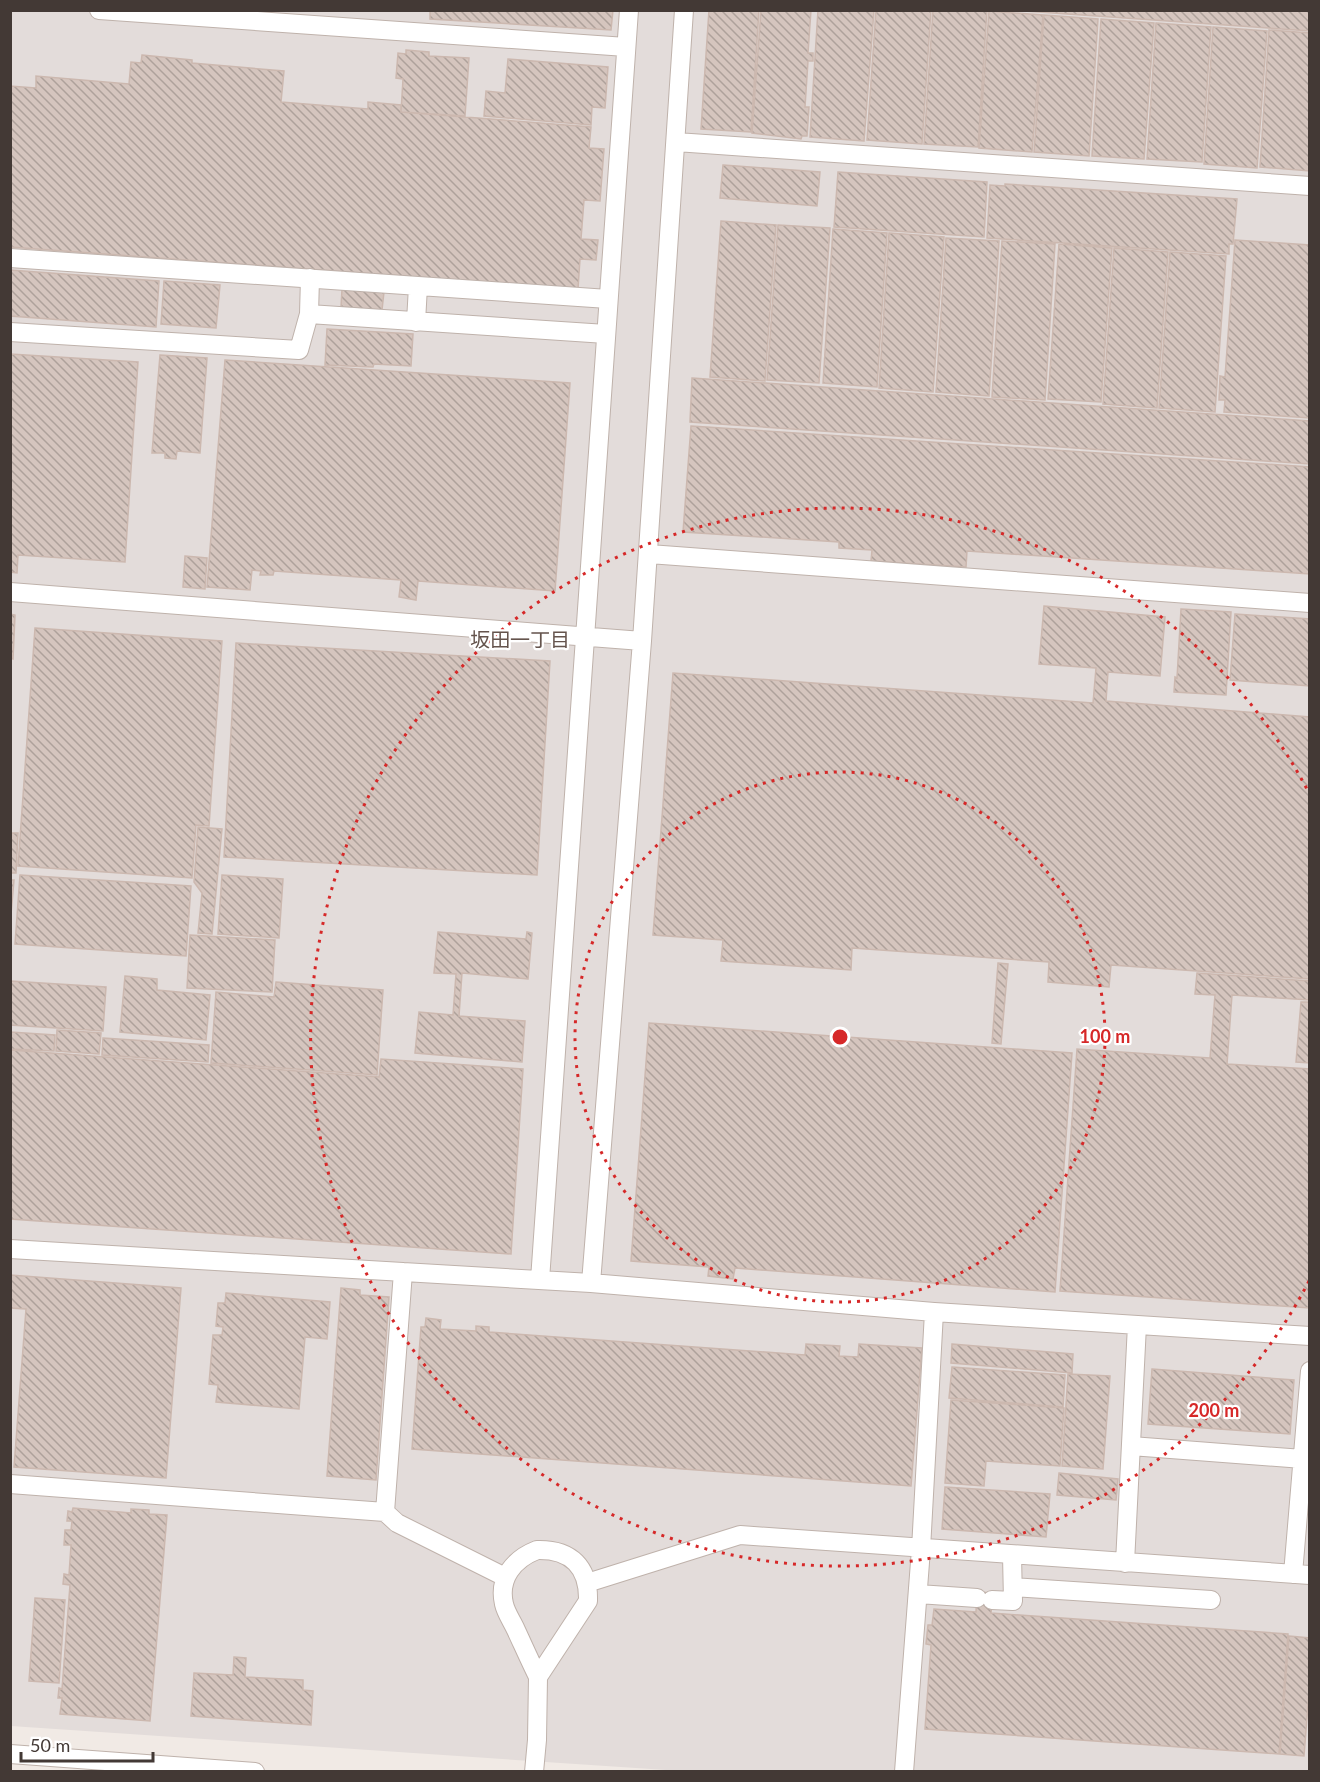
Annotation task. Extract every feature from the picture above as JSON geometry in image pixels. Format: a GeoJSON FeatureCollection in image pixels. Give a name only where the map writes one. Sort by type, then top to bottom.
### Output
{"type":"FeatureCollection","features":[{"type":"Feature","properties":{"kind":"street"},"geometry":{"type":"LineString","coordinates":[[99,10],[626,47]]}},
{"type":"Feature","properties":{"kind":"street"},"geometry":{"type":"LineString","coordinates":[[540,1280],[629,10]]}},
{"type":"Feature","properties":{"kind":"street"},"geometry":{"type":"LineString","coordinates":[[591,1283],[649,554],[684,10]]}},
{"type":"Feature","properties":{"kind":"street"},"geometry":{"type":"LineString","coordinates":[[675,142],[1310,186]]}},
{"type":"Feature","properties":{"kind":"street"},"geometry":{"type":"LineString","coordinates":[[10,258],[609,299]]}},
{"type":"Feature","properties":{"kind":"street"},"geometry":{"type":"LineString","coordinates":[[10,332],[299,350],[309,314],[310,278]]}},
{"type":"Feature","properties":{"kind":"street"},"geometry":{"type":"LineString","coordinates":[[416,322],[418,286]]}},
{"type":"Feature","properties":{"kind":"street"},"geometry":{"type":"LineString","coordinates":[[309,314],[606,334]]}},
{"type":"Feature","properties":{"kind":"street"},"geometry":{"type":"LineString","coordinates":[[649,554],[1310,603]]}},
{"type":"Feature","properties":{"kind":"street"},"geometry":{"type":"LineString","coordinates":[[10,592],[642,641]]}},
{"type":"Feature","properties":{"kind":"street"},"geometry":{"type":"LineString","coordinates":[[10,1249],[591,1283],[934,1312],[1310,1336]]}},
{"type":"Feature","properties":{"kind":"street"},"geometry":{"type":"LineString","coordinates":[[385,1512],[403,1272]]}},
{"type":"Feature","properties":{"kind":"street"},"geometry":{"type":"LineString","coordinates":[[904,1772],[921,1549],[934,1312]]}},
{"type":"Feature","properties":{"kind":"street"},"geometry":{"type":"LineString","coordinates":[[1125,1563],[1137,1325]]}},
{"type":"Feature","properties":{"kind":"street"},"geometry":{"type":"LineString","coordinates":[[587,1583],[740,1535],[1301,1575],[1303,1459],[1310,1371]]}},
{"type":"Feature","properties":{"kind":"street"},"geometry":{"type":"LineString","coordinates":[[1131,1446],[1303,1459]]}},
{"type":"Feature","properties":{"kind":"street"},"geometry":{"type":"LineString","coordinates":[[10,1484],[385,1512],[397,1523],[505,1577]]}},
{"type":"Feature","properties":{"kind":"street"},"geometry":{"type":"LineString","coordinates":[[534,1772],[538,1677],[505,1605],[503,1591],[505,1577],[524,1555],[537,1550],[552,1550],[565,1554],[585,1573],[588,1601],[538,1677]]}},
{"type":"Feature","properties":{"kind":"street"},"geometry":{"type":"LineString","coordinates":[[918,1594],[1013,1601],[1012,1555]]}},
{"type":"Feature","properties":{"kind":"street"},"geometry":{"type":"LineString","coordinates":[[1013,1587],[1211,1600]]}},
{"type":"Feature","properties":{"kind":"street"},"geometry":{"type":"LineString","coordinates":[[10,1754],[255,1772]]}},
{"type":"Feature","properties":{"kind":"shaded area"},"geometry":{"type":"Polygon","coordinates":[[[10,11],[1309,11],[1309,1771],[681,1771],[11,1726],[10,11]]]}},
{"type":"Feature","properties":{"kind":"building"},"geometry":{"type":"Polygon","coordinates":[[[430,10],[613,10],[611,30],[430,19],[430,10]]]}},
{"type":"Feature","properties":{"kind":"building"},"geometry":{"type":"Polygon","coordinates":[[[709,10],[759,10],[751,132],[701,129],[709,10]]]}},
{"type":"Feature","properties":{"kind":"building"},"geometry":{"type":"Polygon","coordinates":[[[761,10],[811,10],[808,53],[813,53],[813,61],[808,61],[805,107],[809,107],[807,136],[802,136],[801,139],[752,133],[761,10]]]}},
{"type":"Feature","properties":{"kind":"building"},"geometry":{"type":"Polygon","coordinates":[[[818,10],[874,10],[864,141],[810,137],[818,10]]]}},
{"type":"Feature","properties":{"kind":"building"},"geometry":{"type":"Polygon","coordinates":[[[876,10],[931,10],[922,144],[867,140],[876,10]]]}},
{"type":"Feature","properties":{"kind":"building"},"geometry":{"type":"Polygon","coordinates":[[[933,10],[987,10],[978,147],[924,144],[933,10]]]}},
{"type":"Feature","properties":{"kind":"building"},"geometry":{"type":"Polygon","coordinates":[[[1025,10],[1310,10],[1310,31],[1025,11],[1025,10]]]}},
{"type":"Feature","properties":{"kind":"building"},"geometry":{"type":"Polygon","coordinates":[[[989,11],[1043,15],[1032,152],[979,148],[989,11]]]}},
{"type":"Feature","properties":{"kind":"building"},"geometry":{"type":"Polygon","coordinates":[[[1044,15],[1098,19],[1089,156],[1034,152],[1044,15]]]}},
{"type":"Feature","properties":{"kind":"building"},"geometry":{"type":"Polygon","coordinates":[[[1101,19],[1154,23],[1144,159],[1092,156],[1101,19]]]}},
{"type":"Feature","properties":{"kind":"building"},"geometry":{"type":"Polygon","coordinates":[[[1156,23],[1211,27],[1202,162],[1147,159],[1156,23]]]}},
{"type":"Feature","properties":{"kind":"building"},"geometry":{"type":"Polygon","coordinates":[[[1213,27],[1267,31],[1257,168],[1204,164],[1213,27]]]}},
{"type":"Feature","properties":{"kind":"building"},"geometry":{"type":"Polygon","coordinates":[[[1269,30],[1310,33],[1310,171],[1260,167],[1269,30]]]}},
{"type":"Feature","properties":{"kind":"building"},"geometry":{"type":"Polygon","coordinates":[[[406,50],[429,52],[429,56],[469,58],[465,116],[401,112],[403,79],[396,78],[398,53],[406,54],[406,50]]]}},
{"type":"Feature","properties":{"kind":"building"},"geometry":{"type":"Polygon","coordinates":[[[142,55],[192,60],[192,63],[284,71],[281,102],[368,109],[368,102],[401,105],[401,112],[591,127],[589,148],[604,149],[600,201],[584,200],[581,239],[598,240],[596,260],[580,259],[578,289],[10,247],[10,86],[36,88],[36,76],[129,84],[131,62],[141,63],[142,55]]]}},
{"type":"Feature","properties":{"kind":"building"},"geometry":{"type":"Polygon","coordinates":[[[508,59],[608,67],[605,108],[592,107],[591,125],[484,116],[486,91],[505,93],[508,59]]]}},
{"type":"Feature","properties":{"kind":"building"},"geometry":{"type":"Polygon","coordinates":[[[723,165],[820,172],[817,206],[720,198],[723,165]]]}},
{"type":"Feature","properties":{"kind":"building"},"geometry":{"type":"Polygon","coordinates":[[[838,172],[987,182],[984,237],[834,227],[838,172]]]}},
{"type":"Feature","properties":{"kind":"building"},"geometry":{"type":"Polygon","coordinates":[[[1005,184],[1237,199],[1233,244],[1229,244],[1229,254],[987,238],[990,185],[1005,186],[1005,184]]]}},
{"type":"Feature","properties":{"kind":"building"},"geometry":{"type":"Polygon","coordinates":[[[721,221],[776,225],[765,381],[710,377],[721,221]]]}},
{"type":"Feature","properties":{"kind":"building"},"geometry":{"type":"Polygon","coordinates":[[[778,225],[830,228],[819,383],[767,380],[778,225]]]}},
{"type":"Feature","properties":{"kind":"building"},"geometry":{"type":"Polygon","coordinates":[[[833,229],[887,233],[877,387],[823,383],[833,229]]]}},
{"type":"Feature","properties":{"kind":"building"},"geometry":{"type":"Polygon","coordinates":[[[889,233],[944,237],[933,392],[879,388],[889,233]]]}},
{"type":"Feature","properties":{"kind":"building"},"geometry":{"type":"Polygon","coordinates":[[[946,238],[999,241],[989,396],[936,392],[946,238]]]}},
{"type":"Feature","properties":{"kind":"building"},"geometry":{"type":"Polygon","coordinates":[[[1235,240],[1310,245],[1310,418],[1224,412],[1225,400],[1219,400],[1220,376],[1225,377],[1235,240]]]}},
{"type":"Feature","properties":{"kind":"building"},"geometry":{"type":"Polygon","coordinates":[[[1002,241],[1055,244],[1045,400],[992,397],[1002,241]]]}},
{"type":"Feature","properties":{"kind":"building"},"geometry":{"type":"Polygon","coordinates":[[[1059,244],[1112,248],[1101,402],[1048,399],[1059,244]]]}},
{"type":"Feature","properties":{"kind":"building"},"geometry":{"type":"Polygon","coordinates":[[[1114,248],[1168,252],[1157,408],[1103,404],[1114,248]]]}},
{"type":"Feature","properties":{"kind":"building"},"geometry":{"type":"Polygon","coordinates":[[[1170,252],[1226,256],[1215,412],[1159,408],[1170,252]]]}},
{"type":"Feature","properties":{"kind":"building"},"geometry":{"type":"Polygon","coordinates":[[[10,270],[159,281],[156,327],[10,316],[10,270]]]}},
{"type":"Feature","properties":{"kind":"building"},"geometry":{"type":"Polygon","coordinates":[[[164,281],[220,285],[216,328],[161,324],[164,281]]]}},
{"type":"Feature","properties":{"kind":"building"},"geometry":{"type":"Polygon","coordinates":[[[342,289],[384,292],[382,310],[341,307],[342,289]]]}},
{"type":"Feature","properties":{"kind":"building"},"geometry":{"type":"Polygon","coordinates":[[[327,329],[413,334],[411,366],[325,365],[327,329]]]}},
{"type":"Feature","properties":{"kind":"building"},"geometry":{"type":"Polygon","coordinates":[[[10,354],[138,362],[125,562],[18,555],[17,573],[10,572],[10,354]]]}},
{"type":"Feature","properties":{"kind":"building"},"geometry":{"type":"Polygon","coordinates":[[[160,355],[207,358],[200,453],[177,451],[176,459],[165,458],[165,453],[152,453],[160,355]]]}},
{"type":"Feature","properties":{"kind":"building"},"geometry":{"type":"Polygon","coordinates":[[[225,360],[570,383],[555,591],[418,581],[416,600],[399,597],[401,580],[274,571],[273,575],[260,575],[261,571],[252,570],[250,590],[207,587],[225,360]]]}},
{"type":"Feature","properties":{"kind":"building"},"geometry":{"type":"Polygon","coordinates":[[[692,378],[1310,421],[1310,464],[690,422],[692,378]]]}},
{"type":"Feature","properties":{"kind":"building"},"geometry":{"type":"Polygon","coordinates":[[[691,426],[1310,467],[1310,574],[967,551],[966,567],[871,561],[872,550],[839,548],[839,542],[683,532],[691,426]]]}},
{"type":"Feature","properties":{"kind":"building"},"geometry":{"type":"Polygon","coordinates":[[[185,556],[207,558],[205,589],[183,587],[185,556]]]}},
{"type":"Feature","properties":{"kind":"building"},"geometry":{"type":"Polygon","coordinates":[[[1044,606],[1165,617],[1160,676],[1108,672],[1106,701],[1310,717],[1310,979],[1111,965],[1109,987],[1048,982],[1049,962],[852,948],[851,970],[721,961],[723,940],[653,935],[673,673],[1093,703],[1096,668],[1039,664],[1044,606]]]}},
{"type":"Feature","properties":{"kind":"building"},"geometry":{"type":"Polygon","coordinates":[[[1181,609],[1231,612],[1226,695],[1174,692],[1175,677],[1177,678],[1181,609]]]}},
{"type":"Feature","properties":{"kind":"building"},"geometry":{"type":"Polygon","coordinates":[[[10,614],[15,615],[13,659],[10,658],[10,614]]]}},
{"type":"Feature","properties":{"kind":"building"},"geometry":{"type":"Polygon","coordinates":[[[1235,614],[1310,619],[1310,686],[1230,680],[1235,614]]]}},
{"type":"Feature","properties":{"kind":"building"},"geometry":{"type":"Polygon","coordinates":[[[35,628],[222,641],[209,826],[196,825],[192,878],[18,866],[35,628]]]}},
{"type":"Feature","properties":{"kind":"building"},"geometry":{"type":"Polygon","coordinates":[[[236,643],[550,661],[537,875],[224,857],[236,643]]]}},
{"type":"Feature","properties":{"kind":"building"},"geometry":{"type":"Polygon","coordinates":[[[198,827],[222,829],[212,934],[198,933],[202,893],[194,882],[198,827]]]}},
{"type":"Feature","properties":{"kind":"building"},"geometry":{"type":"Polygon","coordinates":[[[10,833],[18,833],[16,873],[10,873],[10,833]]]}},
{"type":"Feature","properties":{"kind":"building"},"geometry":{"type":"Polygon","coordinates":[[[20,875],[191,886],[186,956],[15,944],[20,875]]]}},
{"type":"Feature","properties":{"kind":"building"},"geometry":{"type":"Polygon","coordinates":[[[222,875],[283,879],[279,938],[218,934],[222,875]]]}},
{"type":"Feature","properties":{"kind":"building"},"geometry":{"type":"Polygon","coordinates":[[[10,880],[14,880],[10,926],[10,880]]]}},
{"type":"Feature","properties":{"kind":"building"},"geometry":{"type":"Polygon","coordinates":[[[438,932],[526,939],[527,932],[532,933],[528,979],[462,973],[459,1016],[525,1021],[522,1062],[415,1053],[419,1012],[453,1015],[456,974],[434,973],[438,932]]]}},
{"type":"Feature","properties":{"kind":"building"},"geometry":{"type":"Polygon","coordinates":[[[190,935],[275,940],[272,992],[187,988],[190,935]]]}},
{"type":"Feature","properties":{"kind":"building"},"geometry":{"type":"Polygon","coordinates":[[[998,963],[1008,964],[1001,1044],[992,1043],[998,963]]]}},
{"type":"Feature","properties":{"kind":"building"},"geometry":{"type":"Polygon","coordinates":[[[1197,973],[1310,981],[1310,1000],[1232,995],[1227,1064],[1310,1069],[1310,1308],[1060,1291],[1077,1049],[1210,1058],[1215,995],[1195,994],[1197,973]]]}},
{"type":"Feature","properties":{"kind":"building"},"geometry":{"type":"Polygon","coordinates":[[[125,976],[157,979],[157,990],[210,995],[206,1040],[120,1032],[125,976]]]}},
{"type":"Feature","properties":{"kind":"building"},"geometry":{"type":"Polygon","coordinates":[[[10,981],[106,987],[103,1031],[10,1025],[10,981]]]}},
{"type":"Feature","properties":{"kind":"building"},"geometry":{"type":"Polygon","coordinates":[[[276,982],[383,990],[377,1075],[211,1063],[216,992],[274,997],[276,982]]]}},
{"type":"Feature","properties":{"kind":"building"},"geometry":{"type":"Polygon","coordinates":[[[1301,1002],[1310,1002],[1310,1063],[1296,1062],[1301,1002]]]}},
{"type":"Feature","properties":{"kind":"building"},"geometry":{"type":"Polygon","coordinates":[[[649,1023],[1072,1053],[1055,1292],[735,1268],[733,1279],[708,1276],[709,1267],[631,1261],[649,1023]]]}},
{"type":"Feature","properties":{"kind":"building"},"geometry":{"type":"Polygon","coordinates":[[[57,1030],[101,1033],[99,1054],[56,1051],[57,1030]]]}},
{"type":"Feature","properties":{"kind":"building"},"geometry":{"type":"Polygon","coordinates":[[[10,1032],[55,1035],[54,1051],[10,1049],[10,1032]]]}},
{"type":"Feature","properties":{"kind":"building"},"geometry":{"type":"Polygon","coordinates":[[[103,1038],[209,1045],[208,1062],[102,1055],[103,1038]]]}},
{"type":"Feature","properties":{"kind":"building"},"geometry":{"type":"Polygon","coordinates":[[[10,1050],[379,1077],[381,1059],[523,1069],[511,1254],[10,1219],[10,1050]]]}},
{"type":"Feature","properties":{"kind":"building"},"geometry":{"type":"Polygon","coordinates":[[[10,1275],[181,1288],[166,1478],[14,1467],[26,1309],[10,1308],[10,1275]]]}},
{"type":"Feature","properties":{"kind":"building"},"geometry":{"type":"Polygon","coordinates":[[[341,1288],[360,1290],[360,1295],[389,1297],[376,1480],[327,1476],[341,1288]]]}},
{"type":"Feature","properties":{"kind":"building"},"geometry":{"type":"Polygon","coordinates":[[[226,1293],[330,1302],[327,1339],[305,1337],[299,1409],[216,1402],[218,1385],[209,1384],[213,1335],[222,1335],[223,1327],[216,1326],[218,1303],[225,1303],[226,1293]]]}},
{"type":"Feature","properties":{"kind":"building"},"geometry":{"type":"Polygon","coordinates":[[[426,1318],[441,1320],[440,1329],[476,1331],[476,1326],[489,1327],[489,1332],[805,1355],[806,1344],[840,1346],[839,1356],[858,1357],[859,1344],[922,1348],[911,1486],[412,1449],[421,1327],[425,1327],[426,1318]]]}},
{"type":"Feature","properties":{"kind":"building"},"geometry":{"type":"Polygon","coordinates":[[[952,1344],[1073,1354],[1072,1373],[951,1363],[952,1344]]]}},
{"type":"Feature","properties":{"kind":"building"},"geometry":{"type":"Polygon","coordinates":[[[952,1367],[1065,1375],[1063,1407],[949,1398],[952,1367]]]}},
{"type":"Feature","properties":{"kind":"building"},"geometry":{"type":"Polygon","coordinates":[[[1152,1369],[1294,1380],[1290,1434],[1148,1424],[1152,1369]]]}},
{"type":"Feature","properties":{"kind":"building"},"geometry":{"type":"Polygon","coordinates":[[[1068,1374],[1110,1376],[1103,1469],[1062,1466],[1068,1374]]]}},
{"type":"Feature","properties":{"kind":"building"},"geometry":{"type":"Polygon","coordinates":[[[951,1400],[1064,1408],[1060,1466],[986,1461],[984,1486],[945,1483],[951,1400]]]}},
{"type":"Feature","properties":{"kind":"building"},"geometry":{"type":"Polygon","coordinates":[[[1059,1473],[1118,1479],[1116,1500],[1057,1495],[1059,1473]]]}},
{"type":"Feature","properties":{"kind":"building"},"geometry":{"type":"Polygon","coordinates":[[[945,1487],[1050,1494],[1046,1537],[942,1529],[945,1487]]]}},
{"type":"Feature","properties":{"kind":"building"},"geometry":{"type":"Polygon","coordinates":[[[73,1508],[131,1513],[131,1509],[149,1510],[149,1514],[167,1515],[150,1721],[60,1714],[62,1698],[58,1698],[59,1688],[62,1689],[70,1585],[63,1584],[64,1574],[69,1575],[71,1545],[64,1545],[65,1530],[71,1530],[72,1521],[67,1521],[68,1511],[72,1512],[73,1508]]]}},
{"type":"Feature","properties":{"kind":"building"},"geometry":{"type":"Polygon","coordinates":[[[977,1592],[993,1593],[991,1613],[1288,1634],[1279,1754],[925,1729],[931,1645],[926,1644],[928,1625],[932,1625],[934,1609],[976,1612],[977,1592]]]}},
{"type":"Feature","properties":{"kind":"building"},"geometry":{"type":"Polygon","coordinates":[[[35,1598],[65,1600],[59,1683],[29,1681],[35,1598]]]}},
{"type":"Feature","properties":{"kind":"building"},"geometry":{"type":"Polygon","coordinates":[[[1289,1636],[1310,1638],[1310,1679],[1304,1756],[1280,1754],[1289,1636]]]}},
{"type":"Feature","properties":{"kind":"building"},"geometry":{"type":"Polygon","coordinates":[[[234,1657],[246,1658],[245,1677],[303,1680],[303,1690],[313,1691],[311,1725],[191,1716],[194,1673],[233,1675],[234,1657]]]}},
{"type":"Feature","properties":{"kind":"district","name":"坂田一丁目"},"geometry":{"type":"Point","coordinates":[520,640]}}]}
